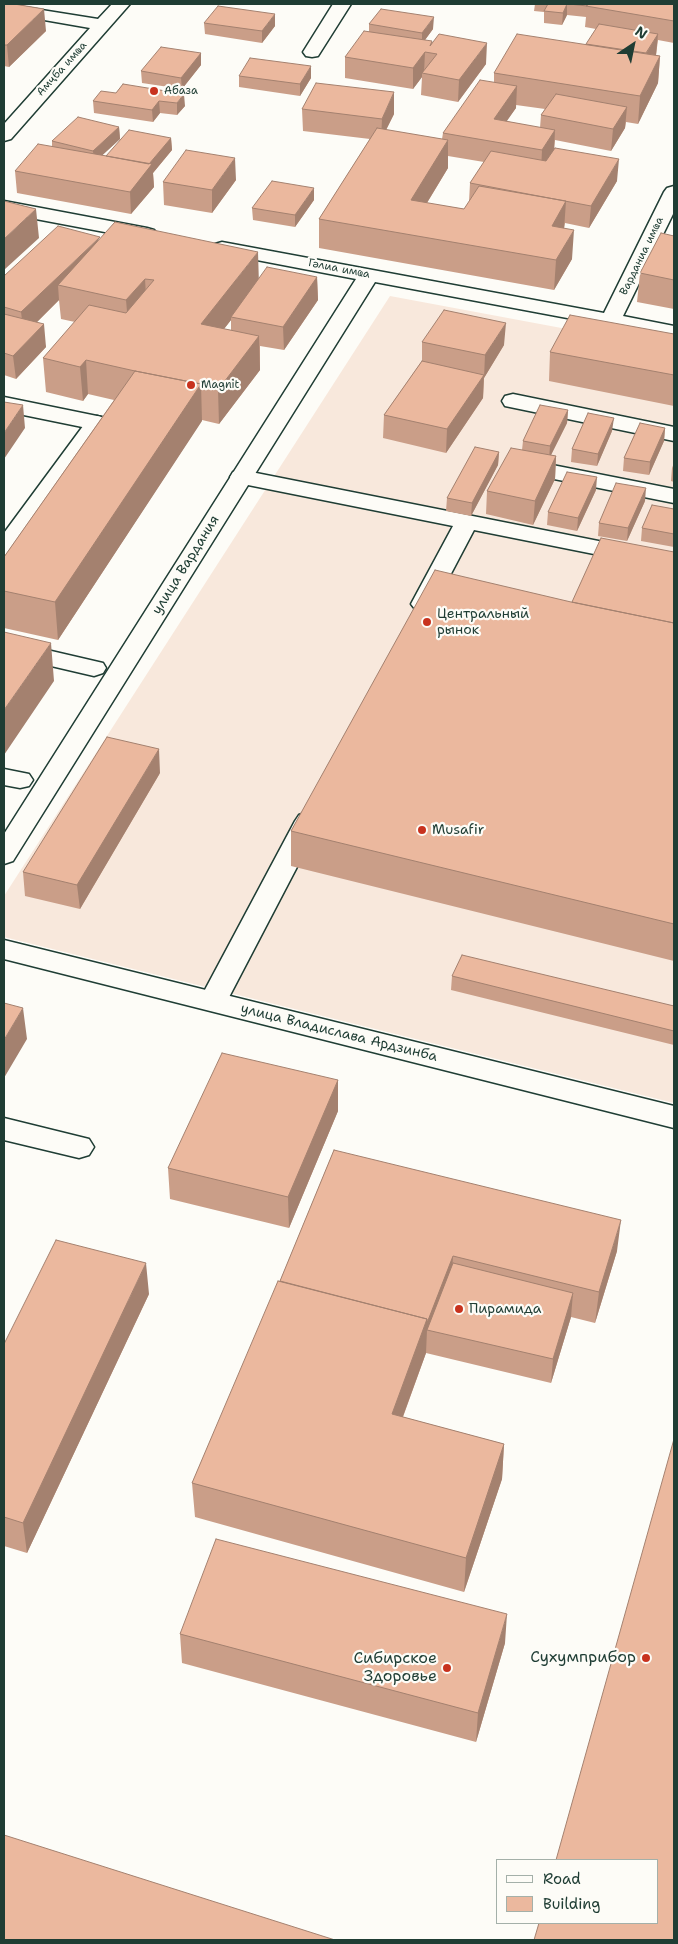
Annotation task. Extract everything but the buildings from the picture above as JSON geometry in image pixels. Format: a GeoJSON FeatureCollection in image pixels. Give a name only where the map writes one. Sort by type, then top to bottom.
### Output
{"type":"FeatureCollection","features":[{"type":"Feature","properties":{"kind":"street","name":"Амҷба имҩа"},"geometry":{"type":"LineString","coordinates":[[4,135],[121,4]]}},
{"type":"Feature","properties":{"kind":"street"},"geometry":{"type":"LineString","coordinates":[[312,52],[342,4]]}},
{"type":"Feature","properties":{"kind":"street"},"geometry":{"type":"LineString","coordinates":[[4,8],[102,25]]}},
{"type":"Feature","properties":{"kind":"street","name":"Варданиа имҩа"},"geometry":{"type":"LineString","coordinates":[[611,320],[674,192]]}},
{"type":"Feature","properties":{"kind":"street"},"geometry":{"type":"LineString","coordinates":[[4,207],[167,238]]}},
{"type":"Feature","properties":{"kind":"street","name":"Гәлиа имҩа"},"geometry":{"type":"LineString","coordinates":[[206,245],[674,332]]}},
{"type":"Feature","properties":{"kind":"street","name":"улица Вардания"},"geometry":{"type":"LineString","coordinates":[[4,856],[369,275]]}},
{"type":"Feature","properties":{"kind":"street"},"geometry":{"type":"LineString","coordinates":[[513,401],[674,434]]}},
{"type":"Feature","properties":{"kind":"street"},"geometry":{"type":"LineString","coordinates":[[4,404],[97,423],[4,549]]}},
{"type":"Feature","properties":{"kind":"street"},"geometry":{"type":"LineString","coordinates":[[522,466],[674,496]]}},
{"type":"Feature","properties":{"kind":"street"},"geometry":{"type":"LineString","coordinates":[[241,477],[674,563]]}},
{"type":"Feature","properties":{"kind":"street"},"geometry":{"type":"LineString","coordinates":[[411,626],[467,522]]}},
{"type":"Feature","properties":{"kind":"street"},"geometry":{"type":"LineString","coordinates":[[4,648],[94,668]]}},
{"type":"Feature","properties":{"kind":"street"},"geometry":{"type":"LineString","coordinates":[[213,1001],[319,800]]}},
{"type":"Feature","properties":{"kind":"street","name":"улица Владислава Ардзинба"},"geometry":{"type":"LineString","coordinates":[[4,949],[674,1117]]}},
{"type":"Feature","properties":{"kind":"street"},"geometry":{"type":"LineString","coordinates":[[4,1128],[79,1147]]}},
{"type":"Feature","properties":{"kind":"shaded area","name":"Центральный рынок"},"geometry":{"type":"Polygon","coordinates":[[[390,296],[674,349],[674,1103],[4,937],[4,896],[390,296]]]}},
{"type":"Feature","properties":{"kind":"place","name":"Абаза"},"geometry":{"type":"Point","coordinates":[154,91]}},
{"type":"Feature","properties":{"kind":"place","name":"Magnit"},"geometry":{"type":"Point","coordinates":[191,385]}},
{"type":"Feature","properties":{"kind":"place","name":"Центральный рынок"},"geometry":{"type":"Point","coordinates":[427,622]}},
{"type":"Feature","properties":{"kind":"place","name":"Musafir"},"geometry":{"type":"Point","coordinates":[422,830]}},
{"type":"Feature","properties":{"kind":"place","name":"Пирамида"},"geometry":{"type":"Point","coordinates":[459,1309]}},
{"type":"Feature","properties":{"kind":"place","name":"Сухумприбор"},"geometry":{"type":"Point","coordinates":[646,1658]}},
{"type":"Feature","properties":{"kind":"place","name":"Сибирское Здоровье"},"geometry":{"type":"Point","coordinates":[447,1668]}}]}
